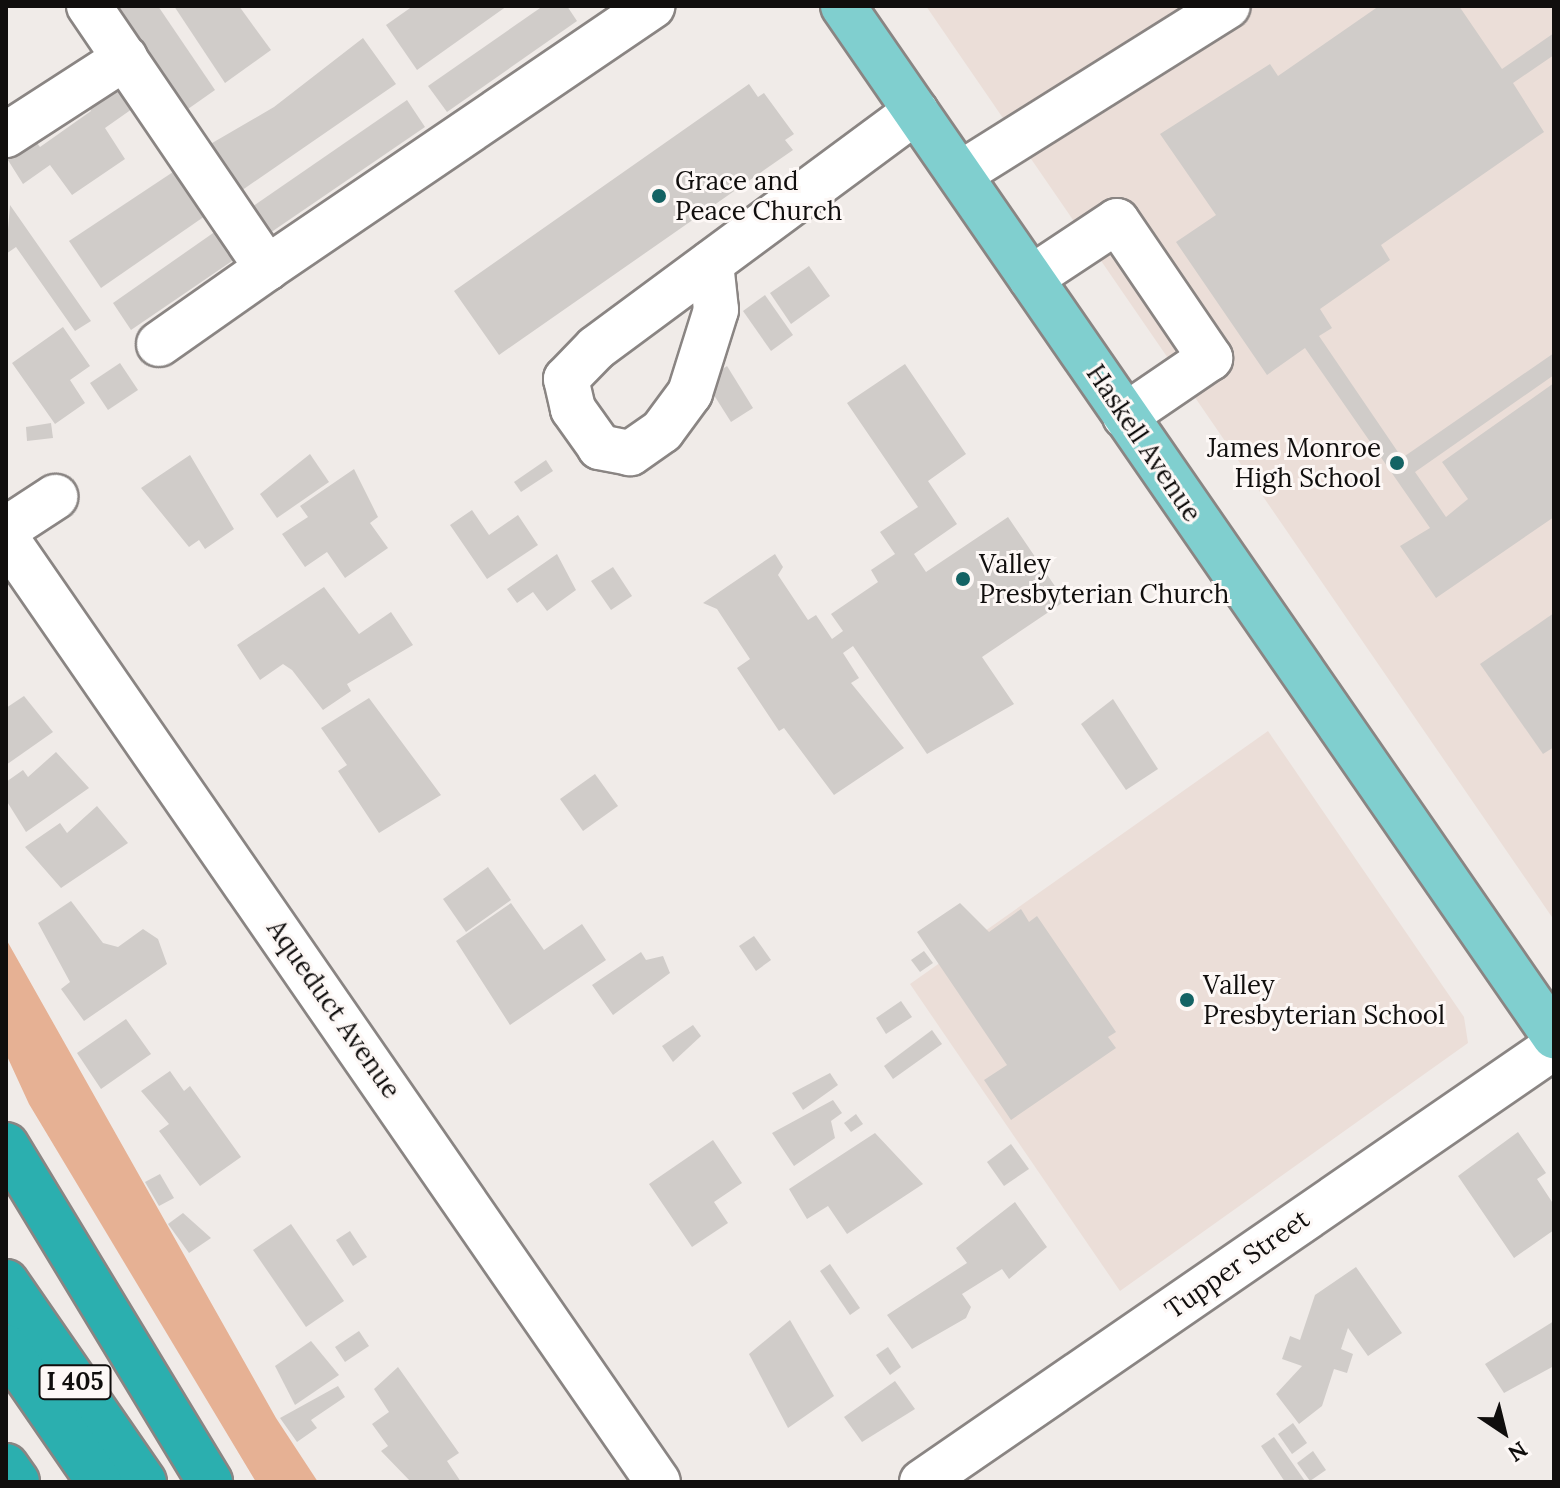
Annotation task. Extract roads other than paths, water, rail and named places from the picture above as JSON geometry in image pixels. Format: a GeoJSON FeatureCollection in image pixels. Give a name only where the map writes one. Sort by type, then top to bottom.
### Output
{"type":"FeatureCollection","features":[{"type":"Feature","properties":{"kind":"highway"},"geometry":{"type":"LineString","coordinates":[[6,1145],[210,1482]]}},
{"type":"Feature","properties":{"kind":"highway","name":"I 405"},"geometry":{"type":"LineString","coordinates":[[6,1282],[144,1482]]}},
{"type":"Feature","properties":{"kind":"highway"},"geometry":{"type":"LineString","coordinates":[[6,1347],[99,1482]]}},
{"type":"Feature","properties":{"kind":"highway"},"geometry":{"type":"LineString","coordinates":[[6,1387],[72,1482]]}},
{"type":"Feature","properties":{"kind":"highway"},"geometry":{"type":"LineString","coordinates":[[6,1466],[17,1482]]}},
{"type":"Feature","properties":{"kind":"main road","name":"Haskell Avenue"},"geometry":{"type":"LineString","coordinates":[[843,6],[1554,1036]]}},
{"type":"Feature","properties":{"kind":"street"},"geometry":{"type":"LineString","coordinates":[[89,6],[267,268]]}},
{"type":"Feature","properties":{"kind":"street"},"geometry":{"type":"LineString","coordinates":[[159,344],[267,268],[600,20],[652,6]]}},
{"type":"Feature","properties":{"kind":"street"},"geometry":{"type":"LineString","coordinates":[[960,174],[1228,6]]}},
{"type":"Feature","properties":{"kind":"street"},"geometry":{"type":"LineString","coordinates":[[6,135],[125,58]]}},
{"type":"Feature","properties":{"kind":"street"},"geometry":{"type":"LineString","coordinates":[[711,263],[916,111]]}},
{"type":"Feature","properties":{"kind":"street"},"geometry":{"type":"LineString","coordinates":[[1031,278],[1117,221],[1210,358],[1125,416]]}},
{"type":"Feature","properties":{"kind":"street"},"geometry":{"type":"LineString","coordinates":[[6,529],[55,497]]}},
{"type":"Feature","properties":{"kind":"street","name":"Aqueduct Avenue"},"geometry":{"type":"LineString","coordinates":[[6,538],[658,1482]]}},
{"type":"Feature","properties":{"kind":"street","name":"Tupper Street"},"geometry":{"type":"LineString","coordinates":[[922,1482],[1554,1047]]}},
{"type":"Feature","properties":{"kind":"place","name":"Grace and Peace Church"},"geometry":{"type":"Point","coordinates":[659,196]}},
{"type":"Feature","properties":{"kind":"place","name":"James Monroe High School"},"geometry":{"type":"Point","coordinates":[1397,463]}},
{"type":"Feature","properties":{"kind":"place","name":"Valley Presbyterian Church"},"geometry":{"type":"Point","coordinates":[963,579]}},
{"type":"Feature","properties":{"kind":"place","name":"Valley Presbyterian School"},"geometry":{"type":"Point","coordinates":[1187,1000]}}]}
